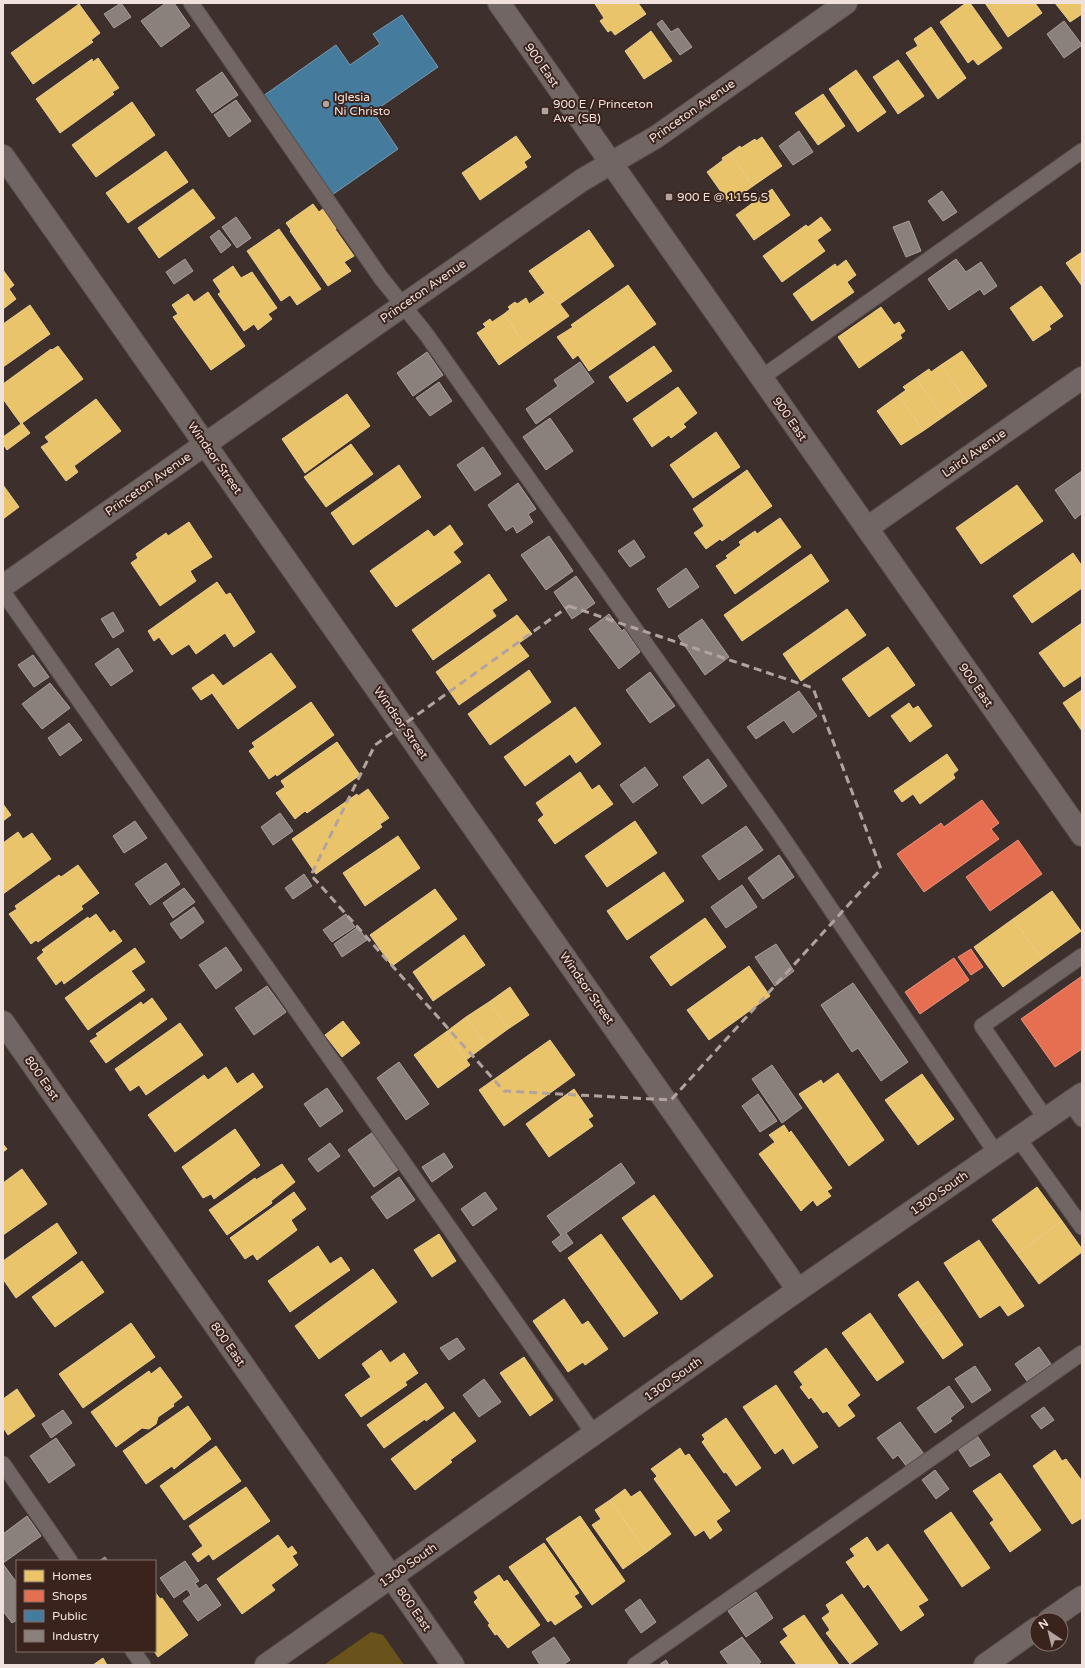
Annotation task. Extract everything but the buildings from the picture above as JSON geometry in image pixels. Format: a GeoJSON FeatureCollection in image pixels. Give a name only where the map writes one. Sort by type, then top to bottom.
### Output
{"type":"FeatureCollection","features":[{"type":"Feature","properties":{"kind":"street","name":"900 East"},"geometry":{"type":"LineString","coordinates":[[499,3],[1082,835]]}},
{"type":"Feature","properties":{"kind":"street","name":"Princeton Avenue"},"geometry":{"type":"LineString","coordinates":[[3,586],[582,180],[656,137],[846,3]]}},
{"type":"Feature","properties":{"kind":"street","name":"Windsor Street"},"geometry":{"type":"LineString","coordinates":[[3,156],[798,1290]]}},
{"type":"Feature","properties":{"kind":"street","name":"Laird Avenue"},"geometry":{"type":"LineString","coordinates":[[867,528],[1082,378]]}},
{"type":"Feature","properties":{"kind":"street","name":"800 East"},"geometry":{"type":"LineString","coordinates":[[3,1022],[453,1665]]}},
{"type":"Feature","properties":{"kind":"street","name":"1300 South"},"geometry":{"type":"LineString","coordinates":[[266,1665],[798,1290],[996,1153],[1046,1119],[1078,1105]]}},
{"type":"Feature","properties":{"kind":"street"},"geometry":{"type":"LineString","coordinates":[[1060,1612],[1082,1597]]}},
{"type":"Feature","properties":{"kind":"street"},"geometry":{"type":"LineString","coordinates":[[984,1665],[1029,1634]]}},
{"type":"Feature","properties":{"kind":"lane"},"geometry":{"type":"LineString","coordinates":[[190,3],[402,306],[440,354],[778,831],[996,1153]]}},
{"type":"Feature","properties":{"kind":"lane"},"geometry":{"type":"LineString","coordinates":[[761,378],[1082,151]]}},
{"type":"Feature","properties":{"kind":"lane"},"geometry":{"type":"LineString","coordinates":[[3,592],[594,1434]]}},
{"type":"Feature","properties":{"kind":"lane"},"geometry":{"type":"LineString","coordinates":[[1046,1119],[982,1026],[1082,956]]}},
{"type":"Feature","properties":{"kind":"lane"},"geometry":{"type":"LineString","coordinates":[[1018,1138],[1082,1227]]}},
{"type":"Feature","properties":{"kind":"lane"},"geometry":{"type":"LineString","coordinates":[[635,1665],[1082,1353]]}},
{"type":"Feature","properties":{"kind":"lane"},"geometry":{"type":"LineString","coordinates":[[3,1464],[69,1560]]}},
{"type":"Feature","properties":{"kind":"lane"},"geometry":{"type":"LineString","coordinates":[[134,1652],[143,1665]]}},
{"type":"Feature","properties":{"kind":"highlighted area"},"geometry":{"type":"Polygon","coordinates":[[[569,606],[813,688],[881,869],[671,1100],[504,1091],[311,875],[375,745],[569,606]]]}},
{"type":"Feature","properties":{"kind":"shaded area"},"geometry":{"type":"Polygon","coordinates":[[[371,1632],[383,1635],[404,1665],[324,1665],[371,1632]]]}},
{"type":"Feature","properties":{"kind":"place","name":"Iglesia Ni Christo"},"geometry":{"type":"Point","coordinates":[326,104]}},
{"type":"Feature","properties":{"kind":"place","name":"900 E / Princeton Ave (SB)"},"geometry":{"type":"Point","coordinates":[545,111]}},
{"type":"Feature","properties":{"kind":"place","name":"900 E @ 1155 S"},"geometry":{"type":"Point","coordinates":[669,197]}}]}
